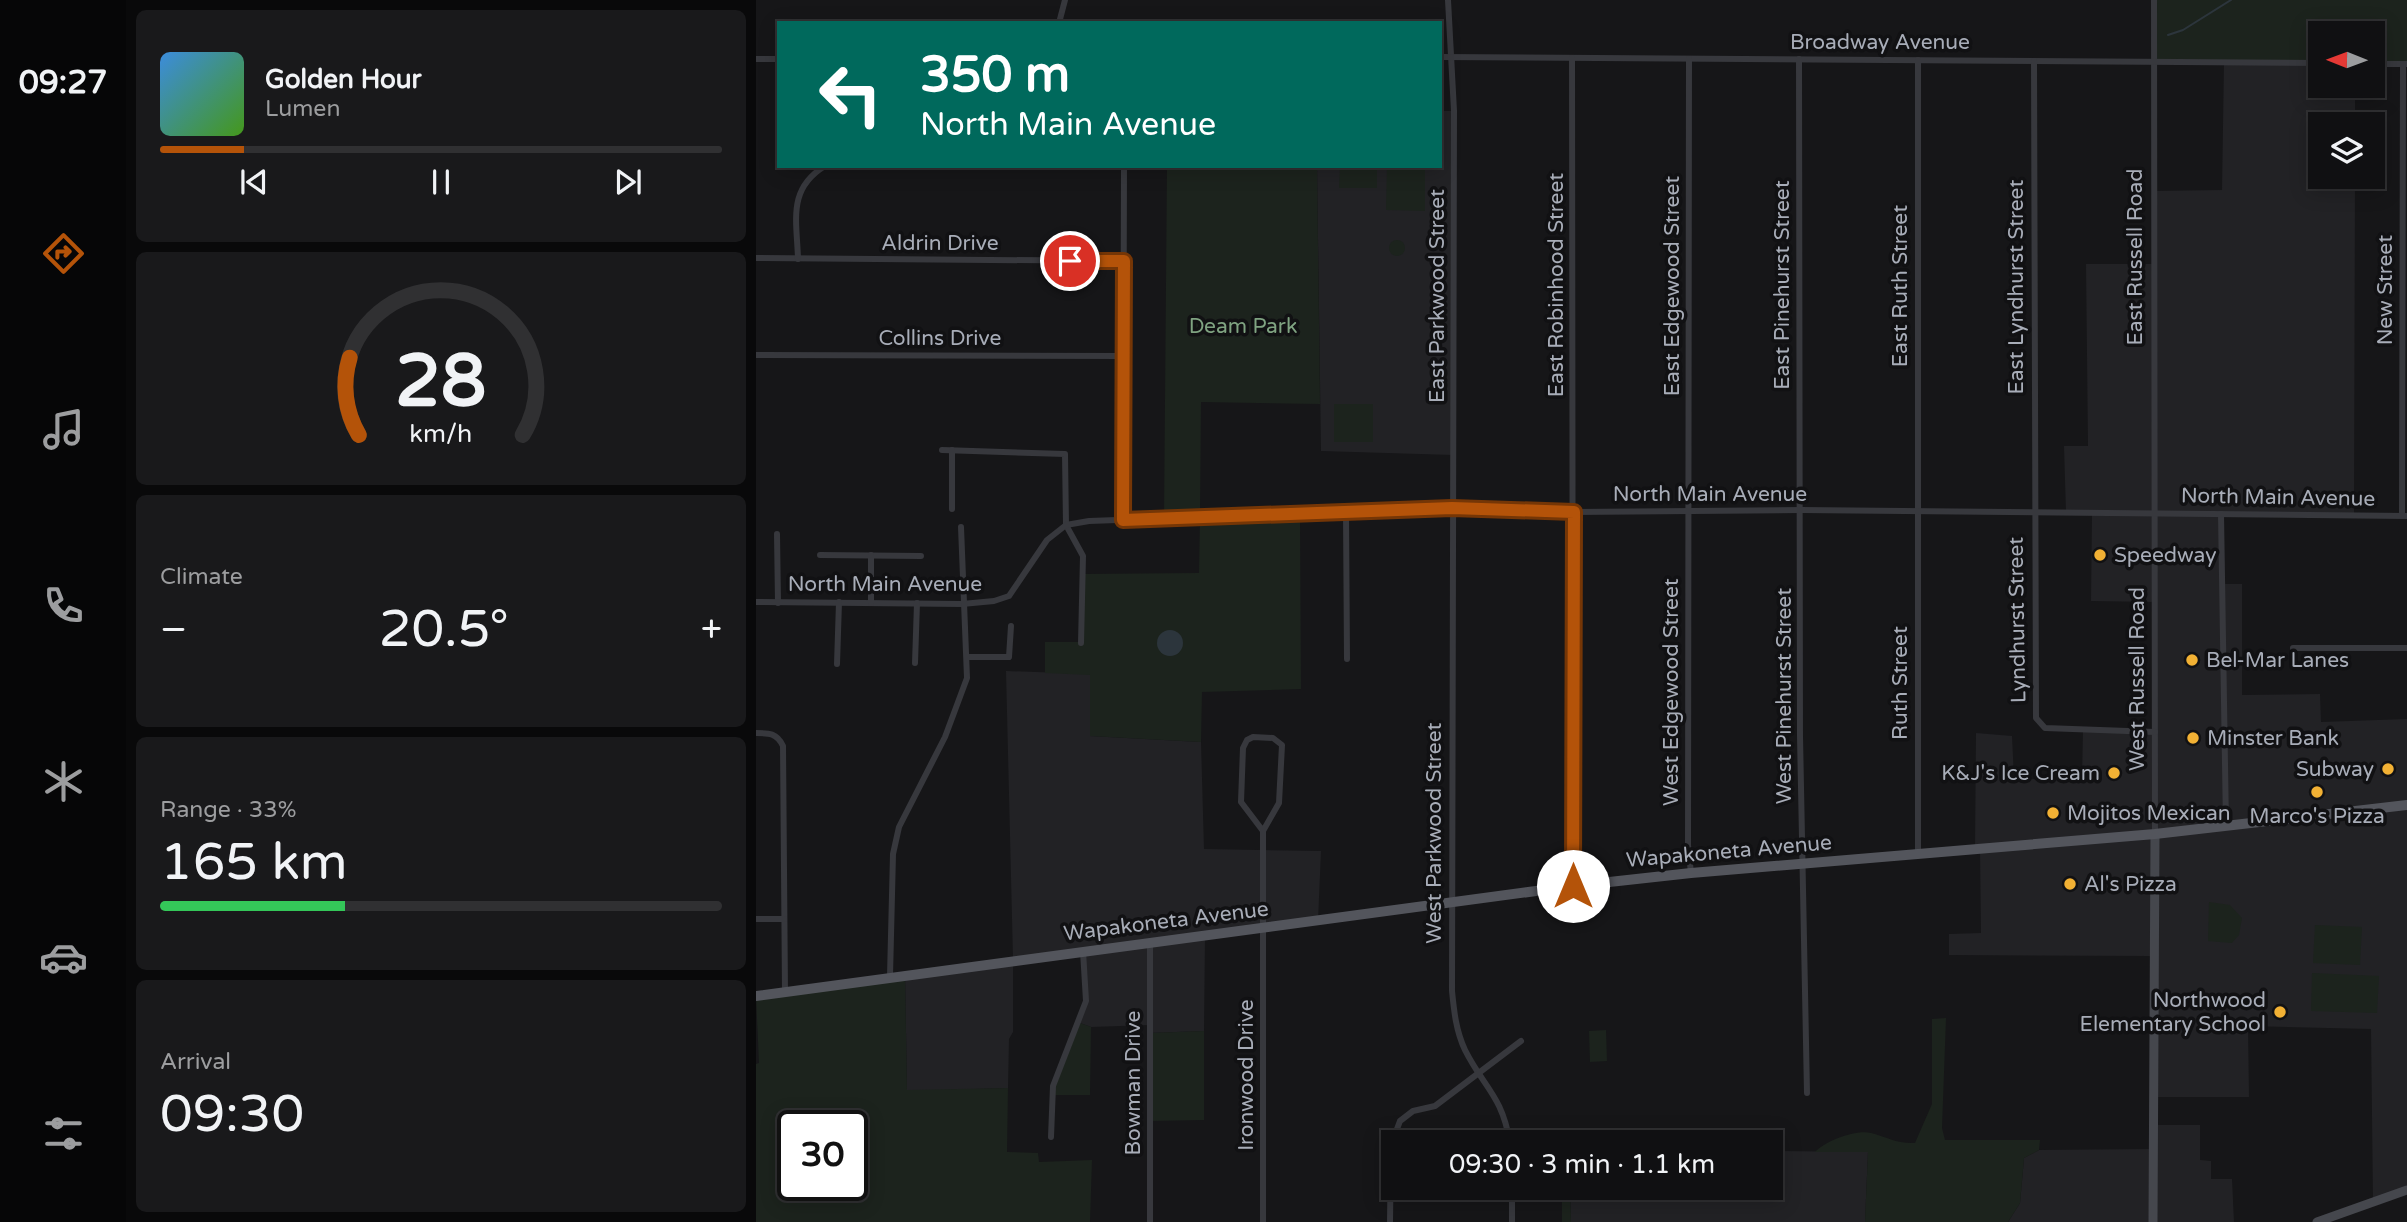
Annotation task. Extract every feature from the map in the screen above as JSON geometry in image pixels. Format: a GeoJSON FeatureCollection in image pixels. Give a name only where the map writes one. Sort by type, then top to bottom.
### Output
{"type":"FeatureCollection","features":[{"type":"Feature","properties":{"kind":"main road","name":"Wapakoneta Avenue"},"geometry":{"type":"LineString","coordinates":[[756,996],[1573,886],[1802,863],[2155,834],[2407,805]]}},
{"type":"Feature","properties":{"kind":"main road","name":"West Russell Road"},"geometry":{"type":"LineString","coordinates":[[2153,1222],[2155,834]]}},
{"type":"Feature","properties":{"kind":"main road"},"geometry":{"type":"LineString","coordinates":[[2317,1222],[2407,1190]]}},
{"type":"Feature","properties":{"kind":"street"},"geometry":{"type":"LineString","coordinates":[[1060,21],[1065,0]]}},
{"type":"Feature","properties":{"kind":"street","name":"East Parkwood Street"},"geometry":{"type":"LineString","coordinates":[[1448,0],[1453,57],[1452,508]]}},
{"type":"Feature","properties":{"kind":"street","name":"East Russell Road"},"geometry":{"type":"LineString","coordinates":[[2153,513],[2154,0]]}},
{"type":"Feature","properties":{"kind":"street","name":"Broadway Avenue"},"geometry":{"type":"LineString","coordinates":[[1442,57],[2308,63]]}},
{"type":"Feature","properties":{"kind":"street"},"geometry":{"type":"LineString","coordinates":[[756,58],[777,59]]}},
{"type":"Feature","properties":{"kind":"street","name":"East Robinhood Street"},"geometry":{"type":"LineString","coordinates":[[1572,58],[1573,886]]}},
{"type":"Feature","properties":{"kind":"street","name":"East Edgewood Street"},"geometry":{"type":"LineString","coordinates":[[1689,59],[1689,512]]}},
{"type":"Feature","properties":{"kind":"street","name":"East Pinehurst Street"},"geometry":{"type":"LineString","coordinates":[[1799,59],[1801,510]]}},
{"type":"Feature","properties":{"kind":"street","name":"East Ruth Street"},"geometry":{"type":"LineString","coordinates":[[1917,512],[1918,60]]}},
{"type":"Feature","properties":{"kind":"street","name":"East Lyndhurst Street"},"geometry":{"type":"LineString","coordinates":[[2034,61],[2034,513]]}},
{"type":"Feature","properties":{"kind":"street"},"geometry":{"type":"LineString","coordinates":[[2385,64],[2405,64]]}},
{"type":"Feature","properties":{"kind":"street","name":"New Street"},"geometry":{"type":"LineString","coordinates":[[2404,516],[2405,64]]}},
{"type":"Feature","properties":{"kind":"street"},"geometry":{"type":"LineString","coordinates":[[798,259],[797,202],[801,187],[823,168]]}},
{"type":"Feature","properties":{"kind":"street"},"geometry":{"type":"LineString","coordinates":[[1123,520],[1124,168]]}},
{"type":"Feature","properties":{"kind":"street","name":"Aldrin Drive"},"geometry":{"type":"LineString","coordinates":[[756,258],[1124,261]]}},
{"type":"Feature","properties":{"kind":"street","name":"Collins Drive"},"geometry":{"type":"LineString","coordinates":[[756,355],[1124,356]]}},
{"type":"Feature","properties":{"kind":"street"},"geometry":{"type":"LineString","coordinates":[[942,450],[1065,454],[1066,525],[1083,556],[1081,643]]}},
{"type":"Feature","properties":{"kind":"street"},"geometry":{"type":"LineString","coordinates":[[952,450],[952,509]]}},
{"type":"Feature","properties":{"kind":"street","name":"North Main Avenue"},"geometry":{"type":"LineString","coordinates":[[756,602],[962,604],[994,601],[1009,596],[1048,540],[1066,525],[1123,520],[1452,508],[1574,512],[1801,510],[2404,516]]}},
{"type":"Feature","properties":{"kind":"street","name":"West Parkwood Street"},"geometry":{"type":"LineString","coordinates":[[1452,508],[1450,902],[1455,1020],[1465,1051],[1498,1098],[1507,1130]]}},
{"type":"Feature","properties":{"kind":"street","name":"West Pinehurst Street"},"geometry":{"type":"LineString","coordinates":[[1801,510],[1802,863],[1807,1093]]}},
{"type":"Feature","properties":{"kind":"street","name":"West Edgewood Street"},"geometry":{"type":"LineString","coordinates":[[1689,512],[1688,845],[1691,873]]}},
{"type":"Feature","properties":{"kind":"street","name":"Ruth Street"},"geometry":{"type":"LineString","coordinates":[[1917,512],[1918,853]]}},
{"type":"Feature","properties":{"kind":"street"},"geometry":{"type":"LineString","coordinates":[[1346,513],[1347,659]]}},
{"type":"Feature","properties":{"kind":"street","name":"Lyndhurst Street"},"geometry":{"type":"LineString","coordinates":[[2034,513],[2036,718],[2045,728],[2155,732]]}},
{"type":"Feature","properties":{"kind":"street","name":"West Russell Road"},"geometry":{"type":"LineString","coordinates":[[2153,513],[2155,834]]}},
{"type":"Feature","properties":{"kind":"street"},"geometry":{"type":"LineString","coordinates":[[2221,514],[2225,826]]}},
{"type":"Feature","properties":{"kind":"street"},"geometry":{"type":"LineString","coordinates":[[890,976],[893,854],[899,827],[962,697],[967,657],[962,604],[961,527]]}},
{"type":"Feature","properties":{"kind":"street"},"geometry":{"type":"LineString","coordinates":[[777,534],[778,603]]}},
{"type":"Feature","properties":{"kind":"street"},"geometry":{"type":"LineString","coordinates":[[820,555],[921,556]]}},
{"type":"Feature","properties":{"kind":"street"},"geometry":{"type":"LineString","coordinates":[[871,555],[871,603]]}},
{"type":"Feature","properties":{"kind":"street"},"geometry":{"type":"LineString","coordinates":[[837,664],[839,602]]}},
{"type":"Feature","properties":{"kind":"street"},"geometry":{"type":"LineString","coordinates":[[915,663],[917,603]]}},
{"type":"Feature","properties":{"kind":"street"},"geometry":{"type":"LineString","coordinates":[[967,657],[1009,657],[1010,626]]}},
{"type":"Feature","properties":{"kind":"street"},"geometry":{"type":"LineString","coordinates":[[2293,648],[2407,648]]}},
{"type":"Feature","properties":{"kind":"street"},"geometry":{"type":"LineString","coordinates":[[756,733],[770,733],[779,738],[783,746],[785,992]]}},
{"type":"Feature","properties":{"kind":"street"},"geometry":{"type":"LineString","coordinates":[[1253,737],[1273,738],[1282,745],[1279,803],[1263,831],[1241,802],[1243,748],[1247,740],[1253,737]]}},
{"type":"Feature","properties":{"kind":"street","name":"Ironwood Drive"},"geometry":{"type":"LineString","coordinates":[[1263,831],[1263,1222]]}},
{"type":"Feature","properties":{"kind":"street"},"geometry":{"type":"LineString","coordinates":[[756,919],[784,919]]}},
{"type":"Feature","properties":{"kind":"street","name":"Bowman Drive"},"geometry":{"type":"LineString","coordinates":[[1150,944],[1150,1222]]}},
{"type":"Feature","properties":{"kind":"street"},"geometry":{"type":"LineString","coordinates":[[1051,1137],[1053,1086],[1086,1000],[1083,951]]}},
{"type":"Feature","properties":{"kind":"street"},"geometry":{"type":"LineString","coordinates":[[1390,1222],[1391,1145],[1400,1121],[1413,1111],[1435,1107],[1521,1041]]}},
{"type":"Feature","properties":{"kind":"street"},"geometry":{"type":"LineString","coordinates":[[1512,1200],[1512,1222]]}},
{"type":"Feature","properties":{"kind":"shaded area"},"geometry":{"type":"Polygon","coordinates":[[[2224,62],[2308,63],[2308,98],[2355,98],[2355,112],[2308,112],[2308,189],[2355,189],[2354,515],[2222,514],[2223,584],[2242,584],[2242,695],[2320,694],[2321,722],[2407,719],[2407,1190],[2373,1202],[2371,1029],[2248,1026],[2249,1097],[2153,1097],[2153,956],[1949,955],[1949,934],[1981,933],[1980,849],[1975,849],[1976,733],[2012,736],[2014,779],[2082,779],[2083,729],[2155,732],[2154,602],[2091,601],[2092,514],[2066,513],[2064,446],[2088,446],[2086,264],[2153,264],[2153,191],[2222,190],[2224,62]]]}},
{"type":"Feature","properties":{"kind":"shaded area"},"geometry":{"type":"Polygon","coordinates":[[[1442,111],[1454,111],[1453,455],[1321,451],[1317,168],[1442,168],[1442,111]]]}},
{"type":"Feature","properties":{"kind":"shaded area"},"geometry":{"type":"Polygon","coordinates":[[[1170,630],[1179,634],[1183,643],[1179,652],[1170,656],[1161,652],[1157,643],[1161,634],[1170,630]]]}},
{"type":"Feature","properties":{"kind":"shaded area"},"geometry":{"type":"Polygon","coordinates":[[[1006,671],[1090,674],[1090,736],[1201,742],[1204,849],[1321,851],[1318,921],[1205,937],[1204,1031],[1150,1033],[1150,1025],[1091,1027],[1080,1023],[1086,1001],[1083,951],[1013,960],[1013,1032],[1009,1039],[1008,1088],[907,1090],[905,974],[1013,959],[1006,671]]]}},
{"type":"Feature","properties":{"kind":"shaded area"},"geometry":{"type":"Polygon","coordinates":[[[2153,1125],[2200,1125],[2200,1160],[2211,1161],[2211,1179],[2232,1179],[2234,1222],[2008,1222],[2020,1203],[2024,1158],[2039,1150],[2153,1149],[2153,1125]]]}},
{"type":"Feature","properties":{"kind":"shaded area"},"geometry":{"type":"Polygon","coordinates":[[[1783,1151],[1868,1152],[1865,1222],[1571,1222],[1570,1200],[1783,1200],[1783,1151]]]}},
{"type":"Feature","properties":{"kind":"green space"},"geometry":{"type":"Polygon","coordinates":[[[2154,0],[2407,0],[2407,64],[2385,64],[2385,21],[2308,21],[2308,63],[2153,61],[2154,0]]]}},
{"type":"Feature","properties":{"kind":"green space","name":"Deam Park"},"geometry":{"type":"Polygon","coordinates":[[[1167,168],[1317,168],[1320,404],[1201,402],[1200,517],[1164,517],[1167,168]]]}},
{"type":"Feature","properties":{"kind":"green space"},"geometry":{"type":"Polygon","coordinates":[[[1340,168],[1377,168],[1377,188],[1339,188],[1340,168]]]}},
{"type":"Feature","properties":{"kind":"green space"},"geometry":{"type":"Polygon","coordinates":[[[1387,168],[1425,168],[1425,211],[1386,210],[1387,168]]]}},
{"type":"Feature","properties":{"kind":"green space"},"geometry":{"type":"Polygon","coordinates":[[[1397,240],[1403,242],[1403,254],[1397,256],[1391,254],[1389,248],[1391,242],[1397,240]]]}},
{"type":"Feature","properties":{"kind":"green space"},"geometry":{"type":"Polygon","coordinates":[[[1334,404],[1373,404],[1373,442],[1334,442],[1334,404]]]}},
{"type":"Feature","properties":{"kind":"green space"},"geometry":{"type":"Polygon","coordinates":[[[1300,516],[1301,689],[1202,692],[1201,742],[1090,736],[1090,675],[1045,673],[1045,642],[1081,642],[1083,574],[1199,573],[1200,517],[1300,516]]]}},
{"type":"Feature","properties":{"kind":"green space"},"geometry":{"type":"Polygon","coordinates":[[[2209,902],[2230,905],[2242,918],[2239,935],[2232,943],[2208,941],[2209,902]]]}},
{"type":"Feature","properties":{"kind":"green space"},"geometry":{"type":"Polygon","coordinates":[[[2315,925],[2362,927],[2360,965],[2313,963],[2315,925]]]}},
{"type":"Feature","properties":{"kind":"green space"},"geometry":{"type":"Polygon","coordinates":[[[2312,973],[2379,976],[2377,1013],[2311,1011],[2312,973]]]}},
{"type":"Feature","properties":{"kind":"green space"},"geometry":{"type":"Polygon","coordinates":[[[905,974],[907,1090],[1008,1088],[1007,1152],[1038,1153],[1039,1162],[1092,1160],[1090,1222],[756,1222],[756,1064],[759,1063],[756,996],[905,974]]]}},
{"type":"Feature","properties":{"kind":"green space"},"geometry":{"type":"Polygon","coordinates":[[[1946,1018],[1942,1128],[1945,1140],[2040,1140],[2039,1150],[2024,1158],[2020,1203],[2008,1222],[1865,1222],[1868,1152],[1815,1152],[1833,1140],[1865,1132],[1915,1143],[1932,1104],[1932,1019],[1946,1018]]]}},
{"type":"Feature","properties":{"kind":"green space"},"geometry":{"type":"Polygon","coordinates":[[[1080,1023],[1091,1027],[1090,1095],[1052,1095],[1080,1023]]]}},
{"type":"Feature","properties":{"kind":"green space"},"geometry":{"type":"Polygon","coordinates":[[[1606,1030],[1607,1061],[1590,1062],[1589,1031],[1606,1030]]]}},
{"type":"Feature","properties":{"kind":"green space"},"geometry":{"type":"Polygon","coordinates":[[[1204,1031],[1204,1120],[1150,1121],[1150,1033],[1204,1031]]]}},
{"type":"Feature","properties":{"kind":"green space"},"geometry":{"type":"Polygon","coordinates":[[[1562,1200],[1570,1200],[1571,1222],[1562,1222],[1562,1200]]]}},
{"type":"Feature","properties":{"kind":"waterway"},"geometry":{"type":"LineString","coordinates":[[2168,35],[2183,30],[2231,0]]}},
{"type":"Feature","properties":{"kind":"place","name":"Speedway"},"geometry":{"type":"Point","coordinates":[2100,555]}},
{"type":"Feature","properties":{"kind":"place","name":"Bel-Mar Lanes"},"geometry":{"type":"Point","coordinates":[2192,660]}},
{"type":"Feature","properties":{"kind":"place","name":"Minster Bank"},"geometry":{"type":"Point","coordinates":[2193,738]}},
{"type":"Feature","properties":{"kind":"place","name":"Subway"},"geometry":{"type":"Point","coordinates":[2388,769]}},
{"type":"Feature","properties":{"kind":"place","name":"K&J's Ice Cream"},"geometry":{"type":"Point","coordinates":[2114,773]}},
{"type":"Feature","properties":{"kind":"place","name":"Marco's Pizza"},"geometry":{"type":"Point","coordinates":[2317,792]}},
{"type":"Feature","properties":{"kind":"place","name":"Mojitos Mexican"},"geometry":{"type":"Point","coordinates":[2053,813]}},
{"type":"Feature","properties":{"kind":"place","name":"Al's Pizza"},"geometry":{"type":"Point","coordinates":[2070,884]}},
{"type":"Feature","properties":{"kind":"place","name":"Northwood Elementary School"},"geometry":{"type":"Point","coordinates":[2280,1012]}},
{"type":"Feature","properties":{"kind":"route"},"geometry":{"type":"LineString","coordinates":[[1070,261],[1124,261],[1123,520],[1296,516],[1452,508],[1574,512],[1573,886]]}}]}
